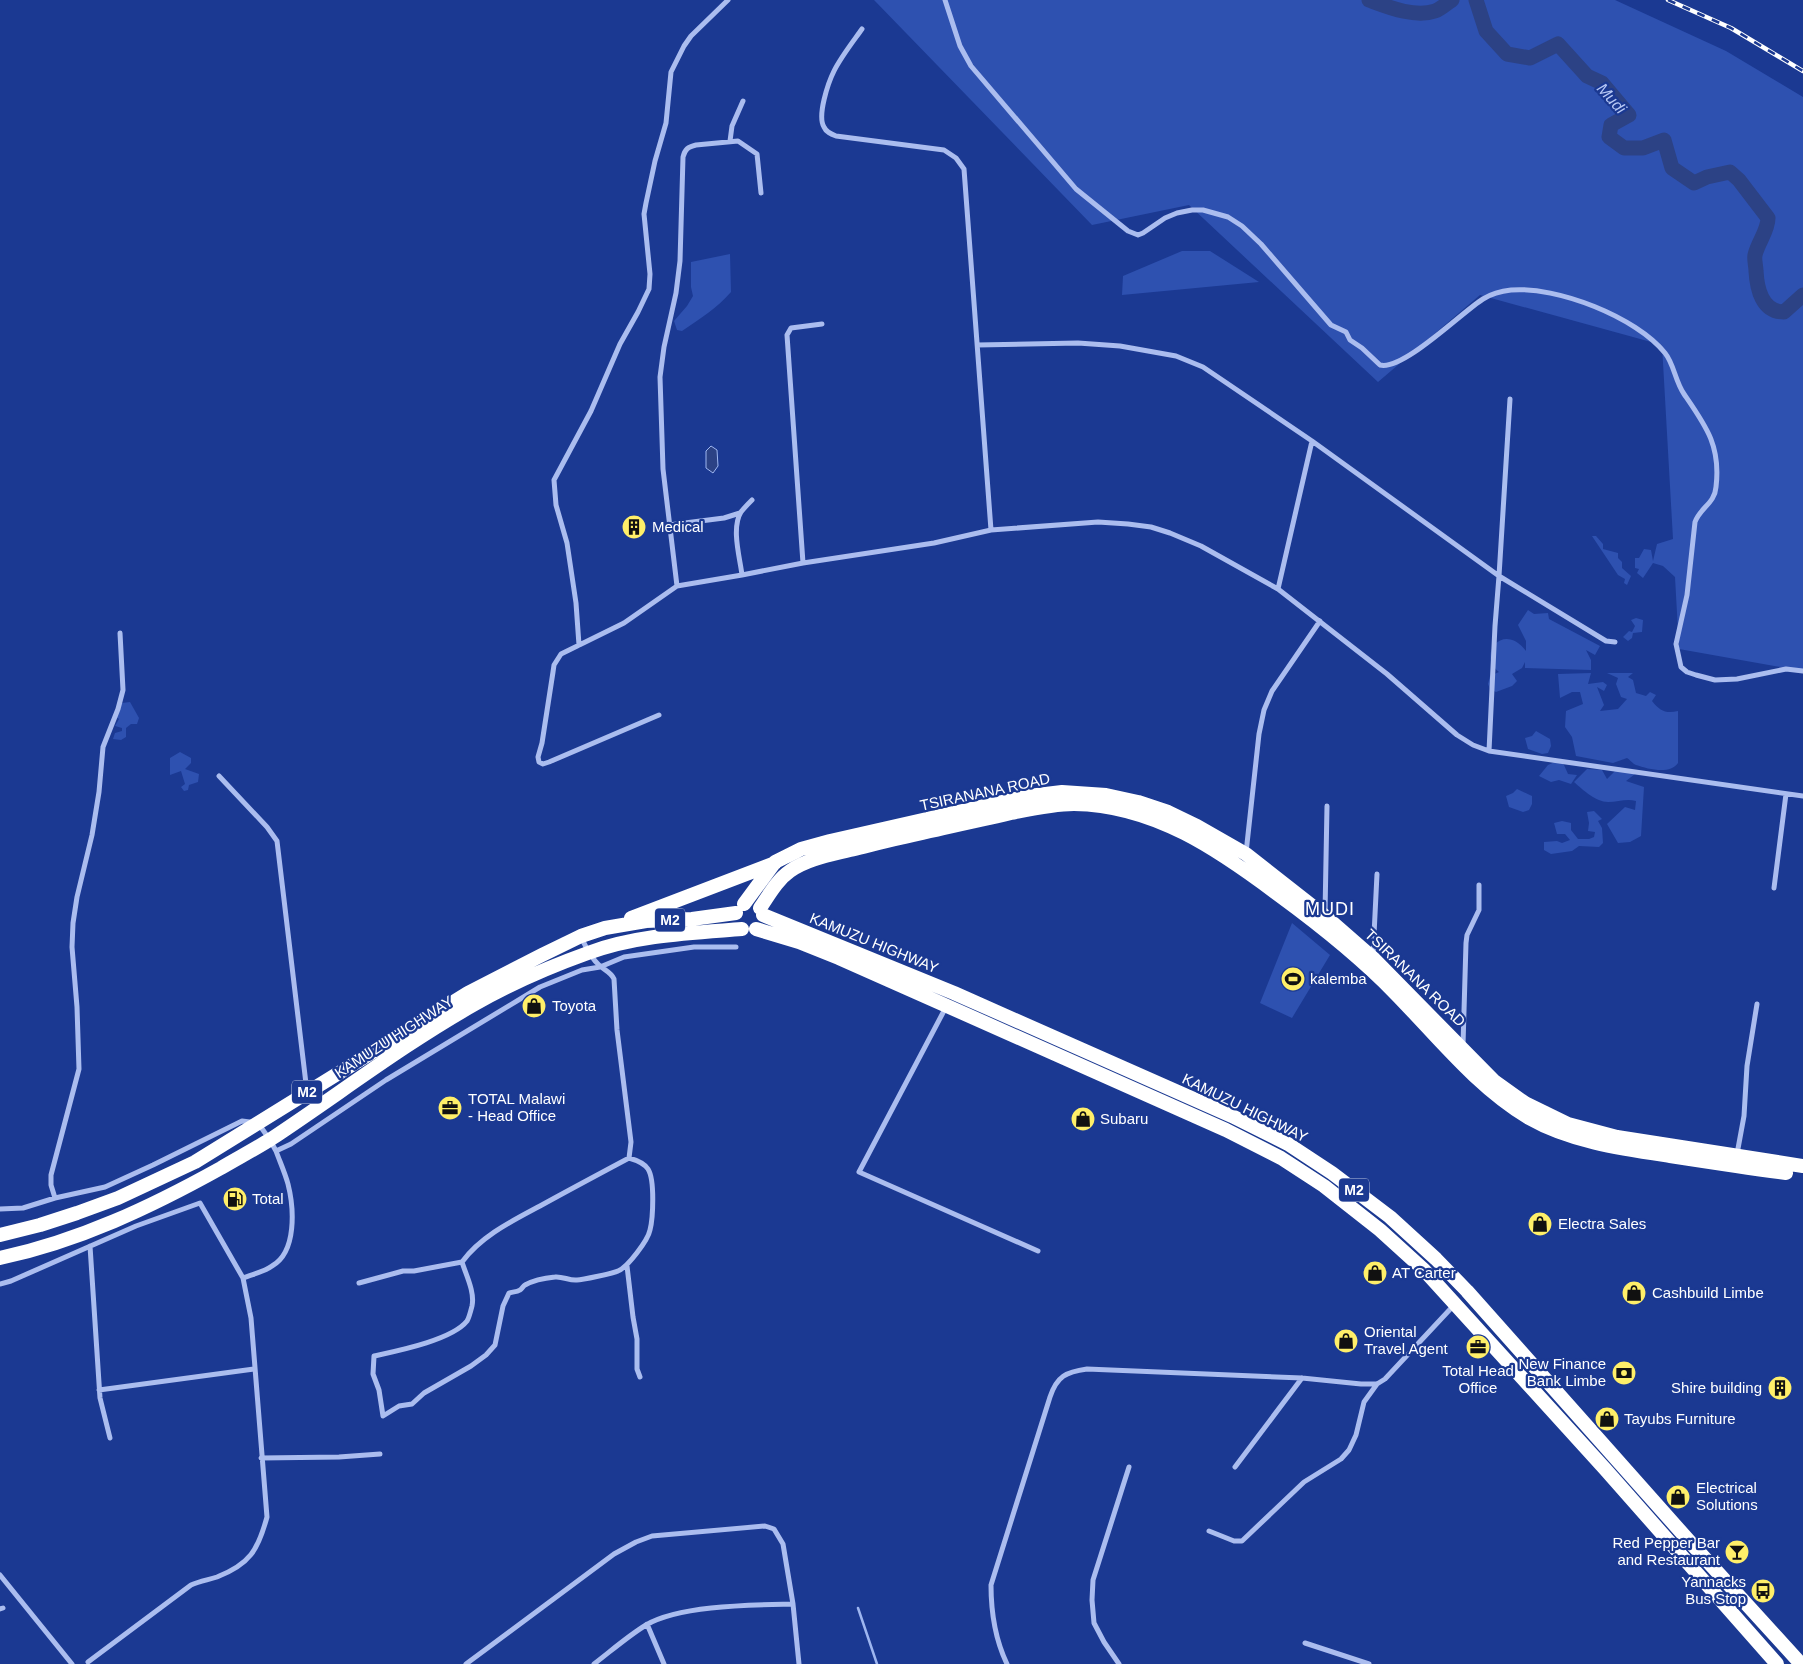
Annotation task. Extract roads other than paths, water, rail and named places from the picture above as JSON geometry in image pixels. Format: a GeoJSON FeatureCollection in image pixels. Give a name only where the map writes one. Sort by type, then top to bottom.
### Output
{"type":"FeatureCollection","features":[{"type":"Feature","properties":{"kind":"highway","name":"TSIRANANA ROAD"},"geometry":{"type":"LineString","coordinates":[[740,908],[775,862],[801,849],[830,841],[1029,796],[1062,792],[1106,795],[1138,802],[1168,812],[1197,826],[1325,916],[1373,958],[1494,1081],[1525,1103],[1568,1124],[1617,1137],[1803,1166]]}},
{"type":"Feature","properties":{"kind":"highway","name":"TSIRANANA ROAD"},"geometry":{"type":"LineString","coordinates":[[762,911],[787,873],[798,866],[816,859],[916,834],[1042,806],[1074,804],[1108,807],[1142,815],[1169,825],[1243,860],[1370,968],[1492,1092],[1531,1118],[1572,1136],[1620,1148],[1803,1175]]}},
{"type":"Feature","properties":{"kind":"highway"},"geometry":{"type":"LineString","coordinates":[[605,928],[775,862]]}},
{"type":"Feature","properties":{"kind":"highway","name":"M2"},"geometry":{"type":"LineString","coordinates":[[740,908],[752,903],[762,911]]}},
{"type":"Feature","properties":{"kind":"highway","name":"KAMUZU HIGHWAY"},"geometry":{"type":"LineString","coordinates":[[0,1235],[40,1225],[118,1198],[196,1162],[468,993],[581,936],[605,928],[646,921],[692,919],[740,908]]}},
{"type":"Feature","properties":{"kind":"highway"},"geometry":{"type":"LineString","coordinates":[[740,908],[736,922],[749,929],[763,921],[762,911]]}},
{"type":"Feature","properties":{"kind":"highway","name":"KAMUZU HIGHWAY"},"geometry":{"type":"LineString","coordinates":[[762,911],[954,993],[1232,1116],[1288,1144],[1332,1173],[1390,1217],[1436,1258],[1801,1664]]}},
{"type":"Feature","properties":{"kind":"highway","name":"KAMUZU HIGHWAY"},"geometry":{"type":"LineString","coordinates":[[0,1258],[85,1234],[170,1196],[273,1146],[414,1043],[474,1004],[531,976],[610,946],[693,933],[749,929],[799,942],[948,1005],[1226,1130],[1281,1158],[1324,1186],[1380,1230],[1424,1270],[1605,1469],[1777,1664]]}},
{"type":"Feature","properties":{"kind":"street"},"geometry":{"type":"LineString","coordinates":[[579,645],[576,603],[567,543],[556,505],[554,480],[591,411],[620,344],[638,312],[648,289],[650,274],[644,214],[654,161],[666,124],[671,72],[691,36],[728,0]]}},
{"type":"Feature","properties":{"kind":"street"},"geometry":{"type":"LineString","coordinates":[[945,0],[960,46],[971,66],[1076,189],[1128,231],[1138,235],[1143,234],[1171,216],[1192,210],[1203,210],[1228,217],[1242,226],[1261,244],[1331,325],[1346,332],[1350,340],[1362,348],[1380,365],[1389,366],[1426,344],[1483,299],[1511,290],[1527,290],[1572,298],[1611,313],[1637,329],[1667,355],[1677,382],[1705,425],[1716,456],[1715,495],[1712,501],[1698,514],[1696,522],[1687,595],[1676,644],[1681,667],[1687,672],[1715,680],[1736,679],[1786,669],[1803,671]]}},
{"type":"Feature","properties":{"kind":"street"},"geometry":{"type":"LineString","coordinates":[[862,29],[835,70],[830,82],[821,120],[824,128],[836,136],[944,150],[961,164],[964,169],[991,530]]}},
{"type":"Feature","properties":{"kind":"street"},"geometry":{"type":"LineString","coordinates":[[730,141],[732,126],[743,101]]}},
{"type":"Feature","properties":{"kind":"street"},"geometry":{"type":"LineString","coordinates":[[677,586],[663,469],[660,377],[662,354],[676,293],[680,261],[683,157],[685,150],[689,147],[738,141],[757,154],[761,193]]}},
{"type":"Feature","properties":{"kind":"street"},"geometry":{"type":"LineString","coordinates":[[803,563],[787,335],[791,328],[822,324]]}},
{"type":"Feature","properties":{"kind":"street"},"geometry":{"type":"LineString","coordinates":[[977,345],[1078,343],[1120,346],[1176,356],[1203,367],[1312,441],[1499,576],[1606,641],[1615,642]]}},
{"type":"Feature","properties":{"kind":"street"},"geometry":{"type":"LineString","coordinates":[[1489,751],[1510,399]]}},
{"type":"Feature","properties":{"kind":"street"},"geometry":{"type":"LineString","coordinates":[[1278,589],[1312,441]]}},
{"type":"Feature","properties":{"kind":"street"},"geometry":{"type":"LineString","coordinates":[[669,525],[724,518],[740,513],[752,500]]}},
{"type":"Feature","properties":{"kind":"street"},"geometry":{"type":"LineString","coordinates":[[740,513],[736,534],[742,575]]}},
{"type":"Feature","properties":{"kind":"street"},"geometry":{"type":"LineString","coordinates":[[659,715],[549,762],[543,764],[539,762],[538,757],[542,743],[554,665],[561,654],[624,623],[677,586],[934,542],[991,530],[1098,522],[1151,527],[1170,533],[1201,546],[1278,589],[1387,674],[1457,735],[1473,745],[1489,751],[1803,796]]}},
{"type":"Feature","properties":{"kind":"street"},"geometry":{"type":"LineString","coordinates":[[1243,860],[1259,734],[1264,710],[1272,691],[1320,621]]}},
{"type":"Feature","properties":{"kind":"street"},"geometry":{"type":"LineString","coordinates":[[55,1198],[51,1185],[51,1175],[76,1082],[79,1062],[72,947],[73,923],[77,897],[92,835],[99,792],[103,747],[118,709],[123,690],[120,633]]}},
{"type":"Feature","properties":{"kind":"street"},"geometry":{"type":"LineString","coordinates":[[219,776],[267,827],[277,841],[307,1092]]}},
{"type":"Feature","properties":{"kind":"street"},"geometry":{"type":"LineString","coordinates":[[1774,888],[1786,794]]}},
{"type":"Feature","properties":{"kind":"street"},"geometry":{"type":"LineString","coordinates":[[1325,916],[1327,806]]}},
{"type":"Feature","properties":{"kind":"street"},"geometry":{"type":"LineString","coordinates":[[1373,958],[1377,874]]}},
{"type":"Feature","properties":{"kind":"street"},"geometry":{"type":"LineString","coordinates":[[1463,1048],[1466,943],[1467,935],[1479,910],[1479,885]]}},
{"type":"Feature","properties":{"kind":"street"},"geometry":{"type":"LineString","coordinates":[[581,936],[588,953],[600,966],[612,974],[614,979],[618,1039],[631,1142],[629,1158]]}},
{"type":"Feature","properties":{"kind":"street"},"geometry":{"type":"LineString","coordinates":[[273,1146],[291,1144],[386,1080],[532,992],[582,970],[600,966],[624,957],[659,951],[694,947],[736,947]]}},
{"type":"Feature","properties":{"kind":"street"},"geometry":{"type":"LineString","coordinates":[[1736,1156],[1742,1130],[1747,1066],[1757,1004]]}},
{"type":"Feature","properties":{"kind":"street"},"geometry":{"type":"LineString","coordinates":[[948,1005],[859,1172],[1038,1251]]}},
{"type":"Feature","properties":{"kind":"street"},"geometry":{"type":"LineString","coordinates":[[0,1209],[23,1208],[55,1198],[105,1187],[153,1166],[242,1121],[258,1123],[273,1146],[288,1182],[292,1231],[287,1249],[281,1259],[272,1266],[243,1278]]}},
{"type":"Feature","properties":{"kind":"street"},"geometry":{"type":"LineString","coordinates":[[359,1282],[403,1270],[462,1262],[468,1253],[482,1240],[516,1219],[629,1158],[636,1160],[648,1169],[652,1179],[650,1230],[646,1242],[639,1248],[627,1266],[617,1272],[578,1280],[563,1279],[558,1276],[539,1280],[524,1285],[520,1290],[509,1293],[503,1306],[496,1345],[486,1355],[471,1366],[424,1393],[412,1404],[399,1406],[383,1416],[379,1390],[373,1374],[374,1356],[434,1340],[451,1333],[467,1321],[472,1305],[469,1282],[462,1262]]}},
{"type":"Feature","properties":{"kind":"street"},"geometry":{"type":"LineString","coordinates":[[0,1284],[12,1281],[136,1226],[200,1203],[243,1278],[251,1318],[267,1517],[261,1541],[242,1565],[216,1577],[191,1585],[88,1662]]}},
{"type":"Feature","properties":{"kind":"street"},"geometry":{"type":"LineString","coordinates":[[90,1246],[100,1390],[110,1438]]}},
{"type":"Feature","properties":{"kind":"street"},"geometry":{"type":"LineString","coordinates":[[627,1266],[637,1339],[637,1369],[640,1377]]}},
{"type":"Feature","properties":{"kind":"street"},"geometry":{"type":"LineString","coordinates":[[1209,1531],[1234,1541],[1242,1540],[1304,1482],[1342,1459],[1349,1450],[1356,1435],[1364,1402],[1377,1384],[1385,1379],[1456,1304]]}},
{"type":"Feature","properties":{"kind":"street"},"geometry":{"type":"LineString","coordinates":[[100,1390],[254,1369]]}},
{"type":"Feature","properties":{"kind":"street"},"geometry":{"type":"LineString","coordinates":[[1007,1664],[995,1632],[991,1611],[991,1585],[1054,1385],[1060,1378],[1071,1372],[1087,1369],[1302,1378],[1377,1384]]}},
{"type":"Feature","properties":{"kind":"street"},"geometry":{"type":"LineString","coordinates":[[1235,1467],[1302,1378]]}},
{"type":"Feature","properties":{"kind":"street"},"geometry":{"type":"LineString","coordinates":[[261,1458],[339,1457],[380,1454]]}},
{"type":"Feature","properties":{"kind":"street"},"geometry":{"type":"LineString","coordinates":[[1119,1664],[1094,1623],[1093,1580],[1129,1467]]}},
{"type":"Feature","properties":{"kind":"street"},"geometry":{"type":"LineString","coordinates":[[466,1664],[614,1554],[636,1542],[652,1536],[765,1526],[774,1529],[783,1544],[793,1604],[799,1664]]}},
{"type":"Feature","properties":{"kind":"street"},"geometry":{"type":"LineString","coordinates":[[0,1575],[72,1664]]}},
{"type":"Feature","properties":{"kind":"street"},"geometry":{"type":"LineString","coordinates":[[594,1664],[647,1624],[668,1616],[738,1606],[793,1604]]}},
{"type":"Feature","properties":{"kind":"street"},"geometry":{"type":"LineString","coordinates":[[647,1624],[664,1664]]}},
{"type":"Feature","properties":{"kind":"street"},"geometry":{"type":"LineString","coordinates":[[1305,1643],[1370,1664]]}},
{"type":"Feature","properties":{"kind":"waterway","name":"Mudi"},"geometry":{"type":"LineString","coordinates":[[1369,0],[1402,11],[1419,13],[1435,11],[1452,0]]}},
{"type":"Feature","properties":{"kind":"waterway","name":"Mudi"},"geometry":{"type":"LineString","coordinates":[[1476,0],[1486,31],[1507,54],[1530,58],[1558,44],[1587,76],[1602,83],[1629,115],[1611,125],[1609,137],[1624,148],[1643,148],[1664,140],[1672,168],[1694,183],[1707,177],[1730,172],[1739,180],[1768,218],[1768,223],[1756,250],[1755,257],[1759,292],[1762,298],[1770,308],[1784,312],[1803,295]]}},
{"type":"Feature","properties":{"kind":"waterway"},"geometry":{"type":"LineString","coordinates":[[858,1608],[877,1664]]}},
{"type":"Feature","properties":{"kind":"railway"},"geometry":{"type":"LineString","coordinates":[[1668,0],[1731,28],[1803,71]]}},
{"type":"Feature","properties":{"kind":"place","name":"Medical"},"geometry":{"type":"Point","coordinates":[634,527]}},
{"type":"Feature","properties":{"kind":"place","name":"kalemba"},"geometry":{"type":"Point","coordinates":[1293,979]}},
{"type":"Feature","properties":{"kind":"place","name":"Toyota"},"geometry":{"type":"Point","coordinates":[534,1006]}},
{"type":"Feature","properties":{"kind":"place","name":"TOTAL Malawi - Head Office"},"geometry":{"type":"Point","coordinates":[450,1108]}},
{"type":"Feature","properties":{"kind":"place","name":"Subaru"},"geometry":{"type":"Point","coordinates":[1083,1119]}},
{"type":"Feature","properties":{"kind":"place","name":"Total"},"geometry":{"type":"Point","coordinates":[235,1199]}},
{"type":"Feature","properties":{"kind":"place","name":"Electra Sales"},"geometry":{"type":"Point","coordinates":[1540,1224]}},
{"type":"Feature","properties":{"kind":"place","name":"AT Carter"},"geometry":{"type":"Point","coordinates":[1375,1273]}},
{"type":"Feature","properties":{"kind":"place","name":"Cashbuild Limbe"},"geometry":{"type":"Point","coordinates":[1634,1293]}},
{"type":"Feature","properties":{"kind":"place","name":"Oriental Travel Agent"},"geometry":{"type":"Point","coordinates":[1346,1341]}},
{"type":"Feature","properties":{"kind":"place","name":"Total Head Office"},"geometry":{"type":"Point","coordinates":[1478,1347]}},
{"type":"Feature","properties":{"kind":"place","name":"New Finance Bank Limbe"},"geometry":{"type":"Point","coordinates":[1624,1373]}},
{"type":"Feature","properties":{"kind":"place","name":"Shire building"},"geometry":{"type":"Point","coordinates":[1780,1388]}},
{"type":"Feature","properties":{"kind":"place","name":"Tayubs Furniture"},"geometry":{"type":"Point","coordinates":[1607,1419]}},
{"type":"Feature","properties":{"kind":"place","name":"Electrical Solutions"},"geometry":{"type":"Point","coordinates":[1678,1497]}},
{"type":"Feature","properties":{"kind":"place","name":"Red Pepper Bar and Restaurant"},"geometry":{"type":"Point","coordinates":[1737,1552]}},
{"type":"Feature","properties":{"kind":"place","name":"Yannacks Bus Stop"},"geometry":{"type":"Point","coordinates":[1763,1591]}},
{"type":"Feature","properties":{"kind":"district","name":"MUDI"},"geometry":{"type":"Point","coordinates":[1330,909]}}]}
